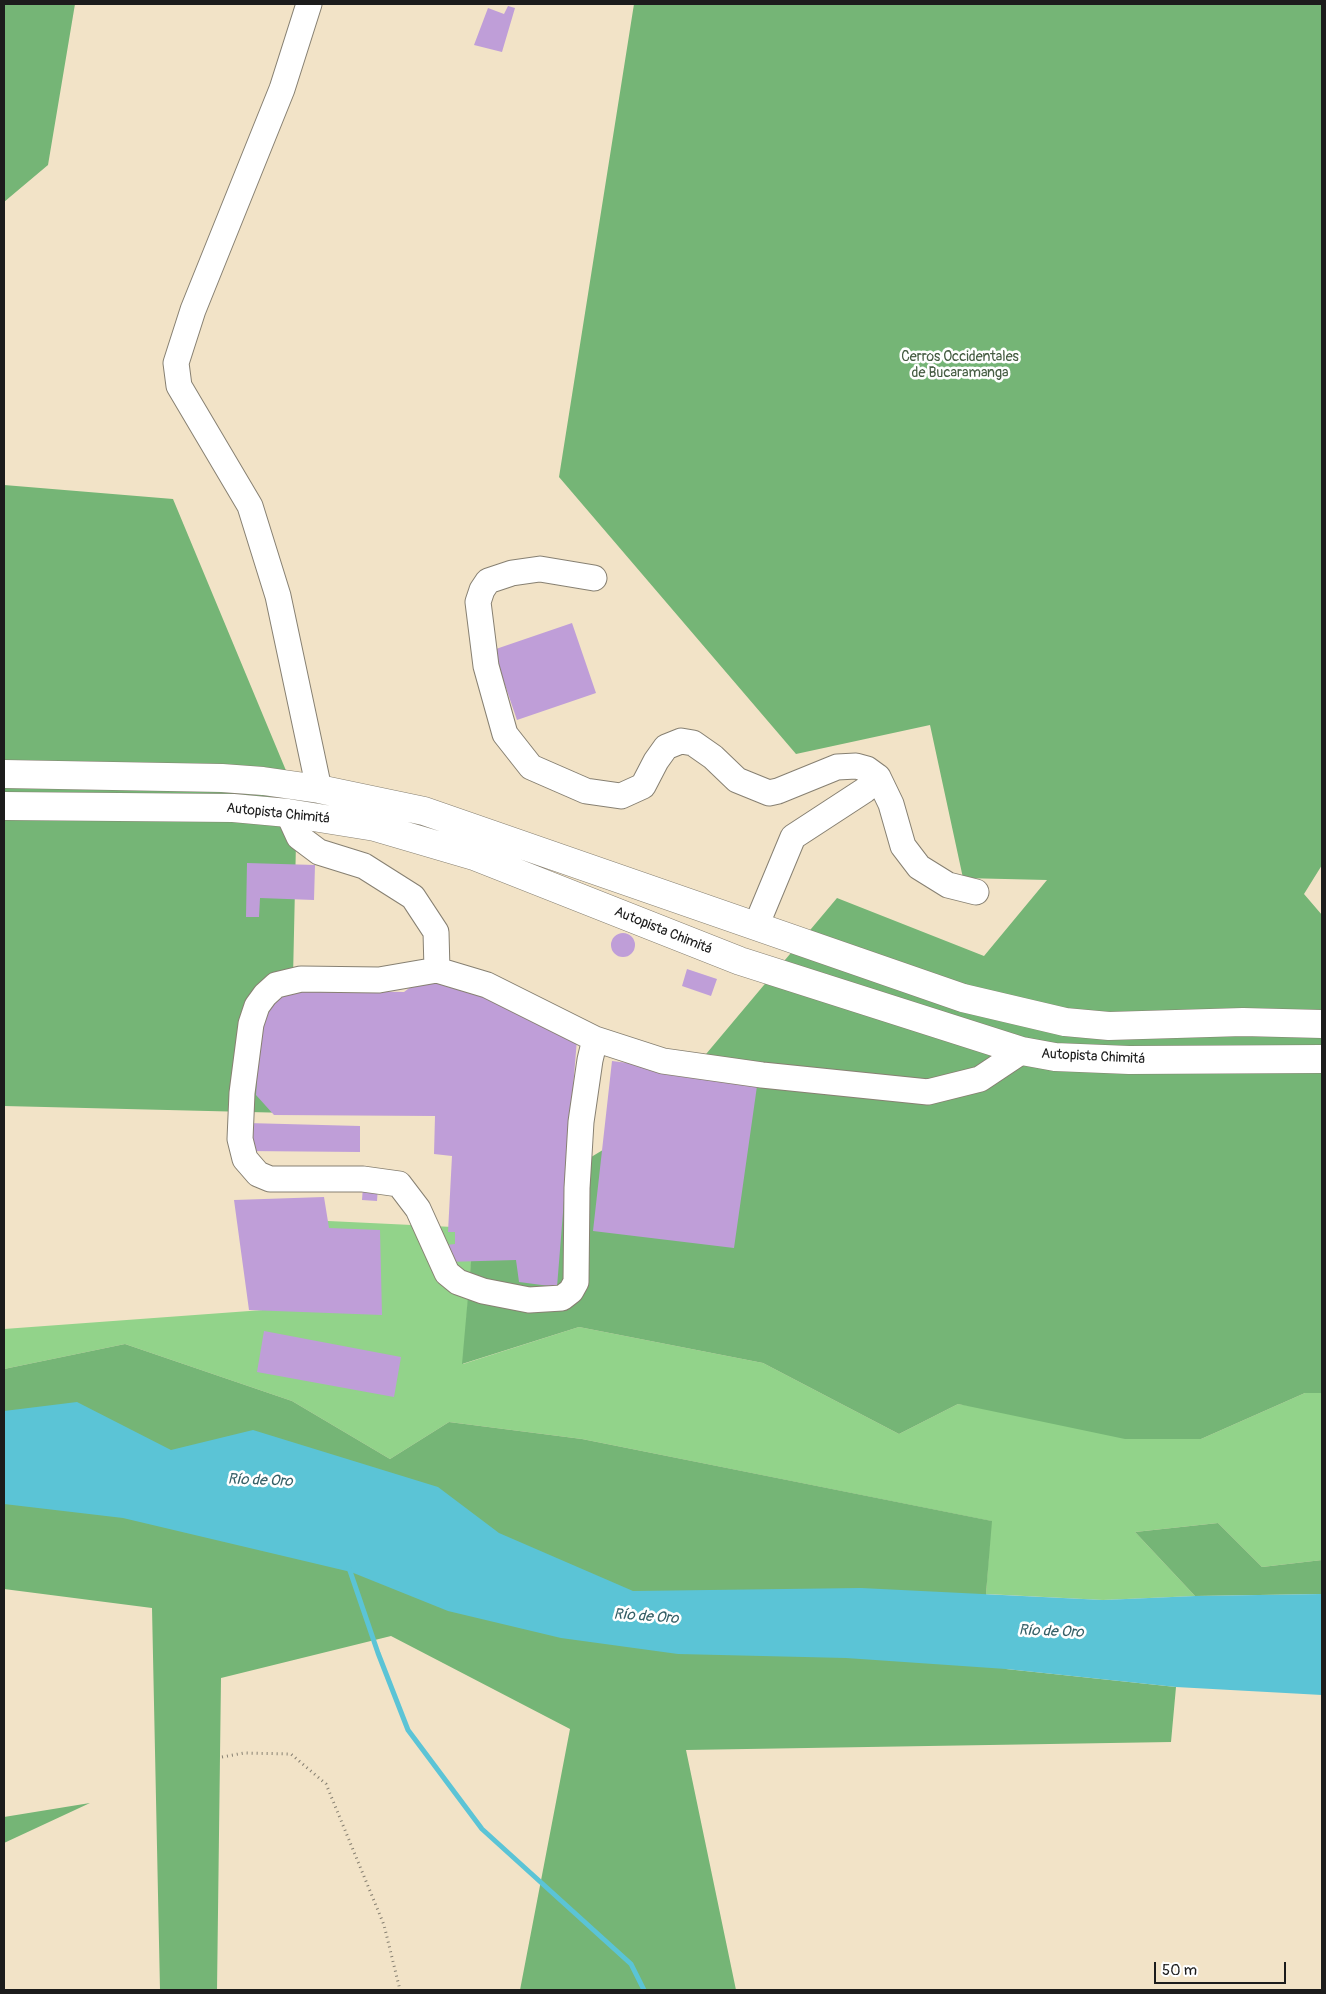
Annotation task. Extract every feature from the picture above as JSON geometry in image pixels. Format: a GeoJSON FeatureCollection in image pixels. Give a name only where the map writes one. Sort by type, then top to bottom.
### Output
{"type":"FeatureCollection","features":[{"type":"Feature","properties":{"kind":"highway","name":"Autopista Chimitá"},"geometry":{"type":"LineString","coordinates":[[4,774],[222,778],[319,789],[424,811],[963,998],[1065,1022],[1109,1026],[1243,1022],[1322,1024]]}},
{"type":"Feature","properties":{"kind":"highway","name":"Autopista Chimitá"},"geometry":{"type":"LineString","coordinates":[[4,806],[233,808],[288,813],[375,827],[448,848],[740,961],[1022,1051],[1055,1057],[1129,1060],[1322,1059]]}},
{"type":"Feature","properties":{"kind":"lane"},"geometry":{"type":"LineString","coordinates":[[309,4],[282,89],[193,310],[176,363],[179,386],[250,506],[278,596],[319,789]]}},
{"type":"Feature","properties":{"kind":"lane"},"geometry":{"type":"LineString","coordinates":[[594,578],[540,569],[512,573],[488,581],[482,590],[478,602],[486,666],[505,734],[531,767],[586,791],[621,796],[644,786],[656,760],[666,747],[681,741],[694,743],[713,757],[737,780],[769,793],[837,766],[856,766],[868,769],[878,777],[891,804],[903,846],[919,867],[948,885],[976,892]]}},
{"type":"Feature","properties":{"kind":"lane"},"geometry":{"type":"LineString","coordinates":[[756,926],[793,836],[865,790],[878,777]]}},
{"type":"Feature","properties":{"kind":"lane"},"geometry":{"type":"LineString","coordinates":[[288,813],[299,837],[319,852],[364,866],[413,897],[436,932],[437,970]]}},
{"type":"Feature","properties":{"kind":"lane"},"geometry":{"type":"LineString","coordinates":[[595,1038],[581,1122],[577,1188],[576,1282],[572,1291],[562,1298],[529,1300],[483,1291],[458,1282],[447,1273],[418,1210],[399,1184],[363,1179],[270,1179],[258,1174],[245,1159],[240,1139],[242,1093],[251,1024],[257,1006],[276,985],[301,979],[379,980],[437,970],[487,984],[595,1038],[663,1060],[762,1075],[928,1092],[980,1079],[1022,1051]]}},
{"type":"Feature","properties":{"kind":"path"},"geometry":{"type":"LineString","coordinates":[[222,1757],[244,1753],[291,1754],[326,1784],[384,1925],[400,1990]]}},
{"type":"Feature","properties":{"kind":"green space"},"geometry":{"type":"Polygon","coordinates":[[[4,4],[75,4],[48,165],[4,202],[4,4]]]}},
{"type":"Feature","properties":{"kind":"green space","name":"Cerros Occidentales de Bucaramanga"},"geometry":{"type":"Polygon","coordinates":[[[634,4],[1322,4],[1322,865],[1304,894],[1322,915],[1322,1393],[1305,1393],[1201,1439],[1125,1439],[958,1404],[899,1434],[763,1363],[579,1327],[462,1364],[474,1228],[649,1122],[837,898],[984,956],[1047,880],[963,878],[930,725],[796,754],[559,477],[634,4]]]}},
{"type":"Feature","properties":{"kind":"green space"},"geometry":{"type":"Polygon","coordinates":[[[4,485],[173,499],[297,797],[290,1113],[4,1106],[4,485]]]}},
{"type":"Feature","properties":{"kind":"green space"},"geometry":{"type":"Polygon","coordinates":[[[266,1218],[474,1228],[463,1364],[579,1327],[763,1363],[899,1434],[958,1404],[1201,1439],[1305,1393],[1322,1393],[1322,1560],[1262,1567],[1218,1523],[1135,1532],[1195,1596],[1103,1600],[986,1594],[991,1521],[582,1439],[449,1422],[390,1459],[292,1401],[125,1344],[4,1369],[4,1329],[263,1310],[266,1218]]]}},
{"type":"Feature","properties":{"kind":"green space"},"geometry":{"type":"Polygon","coordinates":[[[125,1344],[292,1401],[390,1459],[449,1422],[582,1439],[992,1521],[986,1594],[1006,1669],[1176,1687],[1171,1742],[686,1750],[736,1990],[520,1990],[570,1729],[391,1636],[221,1678],[217,1990],[160,1990],[152,1608],[4,1589],[4,1369],[125,1344]]]}},
{"type":"Feature","properties":{"kind":"green space"},"geometry":{"type":"Polygon","coordinates":[[[1218,1523],[1262,1567],[1322,1560],[1322,1594],[1195,1596],[1135,1532],[1218,1523]]]}},
{"type":"Feature","properties":{"kind":"green space"},"geometry":{"type":"Polygon","coordinates":[[[90,1803],[4,1843],[4,1817],[90,1803]]]}},
{"type":"Feature","properties":{"kind":"water","name":"Río de Oro"},"geometry":{"type":"Polygon","coordinates":[[[77,1402],[171,1450],[253,1430],[438,1487],[499,1533],[633,1591],[861,1588],[1103,1600],[1322,1594],[1322,1695],[1176,1687],[1006,1669],[846,1658],[678,1654],[561,1638],[448,1611],[351,1572],[123,1518],[4,1504],[4,1411],[77,1402]]]}},
{"type":"Feature","properties":{"kind":"building"},"geometry":{"type":"Polygon","coordinates":[[[508,6],[515,8],[502,52],[474,45],[488,8],[504,14],[508,6]]]}},
{"type":"Feature","properties":{"kind":"building"},"geometry":{"type":"Polygon","coordinates":[[[572,623],[596,693],[517,720],[493,650],[572,623]]]}},
{"type":"Feature","properties":{"kind":"building"},"geometry":{"type":"Polygon","coordinates":[[[247,863],[315,865],[314,900],[260,898],[259,917],[246,917],[247,863]]]}},
{"type":"Feature","properties":{"kind":"building"},"geometry":{"type":"Polygon","coordinates":[[[623,933],[632,936],[635,945],[632,954],[623,957],[614,954],[611,945],[614,936],[623,933]]]}},
{"type":"Feature","properties":{"kind":"building"},"geometry":{"type":"Polygon","coordinates":[[[687,969],[717,979],[711,996],[682,986],[687,969]]]}},
{"type":"Feature","properties":{"kind":"building"},"geometry":{"type":"Polygon","coordinates":[[[424,977],[445,983],[452,988],[472,990],[577,1039],[557,1287],[519,1282],[516,1260],[446,1262],[446,1245],[455,1244],[455,1232],[448,1232],[452,1156],[434,1154],[435,1116],[274,1115],[256,1095],[261,1018],[287,990],[404,992],[424,977]]]}},
{"type":"Feature","properties":{"kind":"building"},"geometry":{"type":"Polygon","coordinates":[[[612,1061],[758,1079],[734,1248],[593,1231],[612,1061]]]}},
{"type":"Feature","properties":{"kind":"building"},"geometry":{"type":"Polygon","coordinates":[[[247,1123],[360,1126],[360,1152],[246,1151],[247,1123]]]}},
{"type":"Feature","properties":{"kind":"building"},"geometry":{"type":"Polygon","coordinates":[[[363,1186],[378,1187],[377,1201],[362,1200],[363,1186]]]}},
{"type":"Feature","properties":{"kind":"building"},"geometry":{"type":"Polygon","coordinates":[[[324,1197],[329,1228],[380,1230],[382,1315],[249,1310],[234,1200],[324,1197]]]}},
{"type":"Feature","properties":{"kind":"building"},"geometry":{"type":"Polygon","coordinates":[[[264,1331],[401,1357],[394,1397],[257,1372],[264,1331]]]}},
{"type":"Feature","properties":{"kind":"waterway"},"geometry":{"type":"LineString","coordinates":[[349,1568],[378,1653],[408,1730],[482,1829],[631,1964],[644,1990]]}}]}
